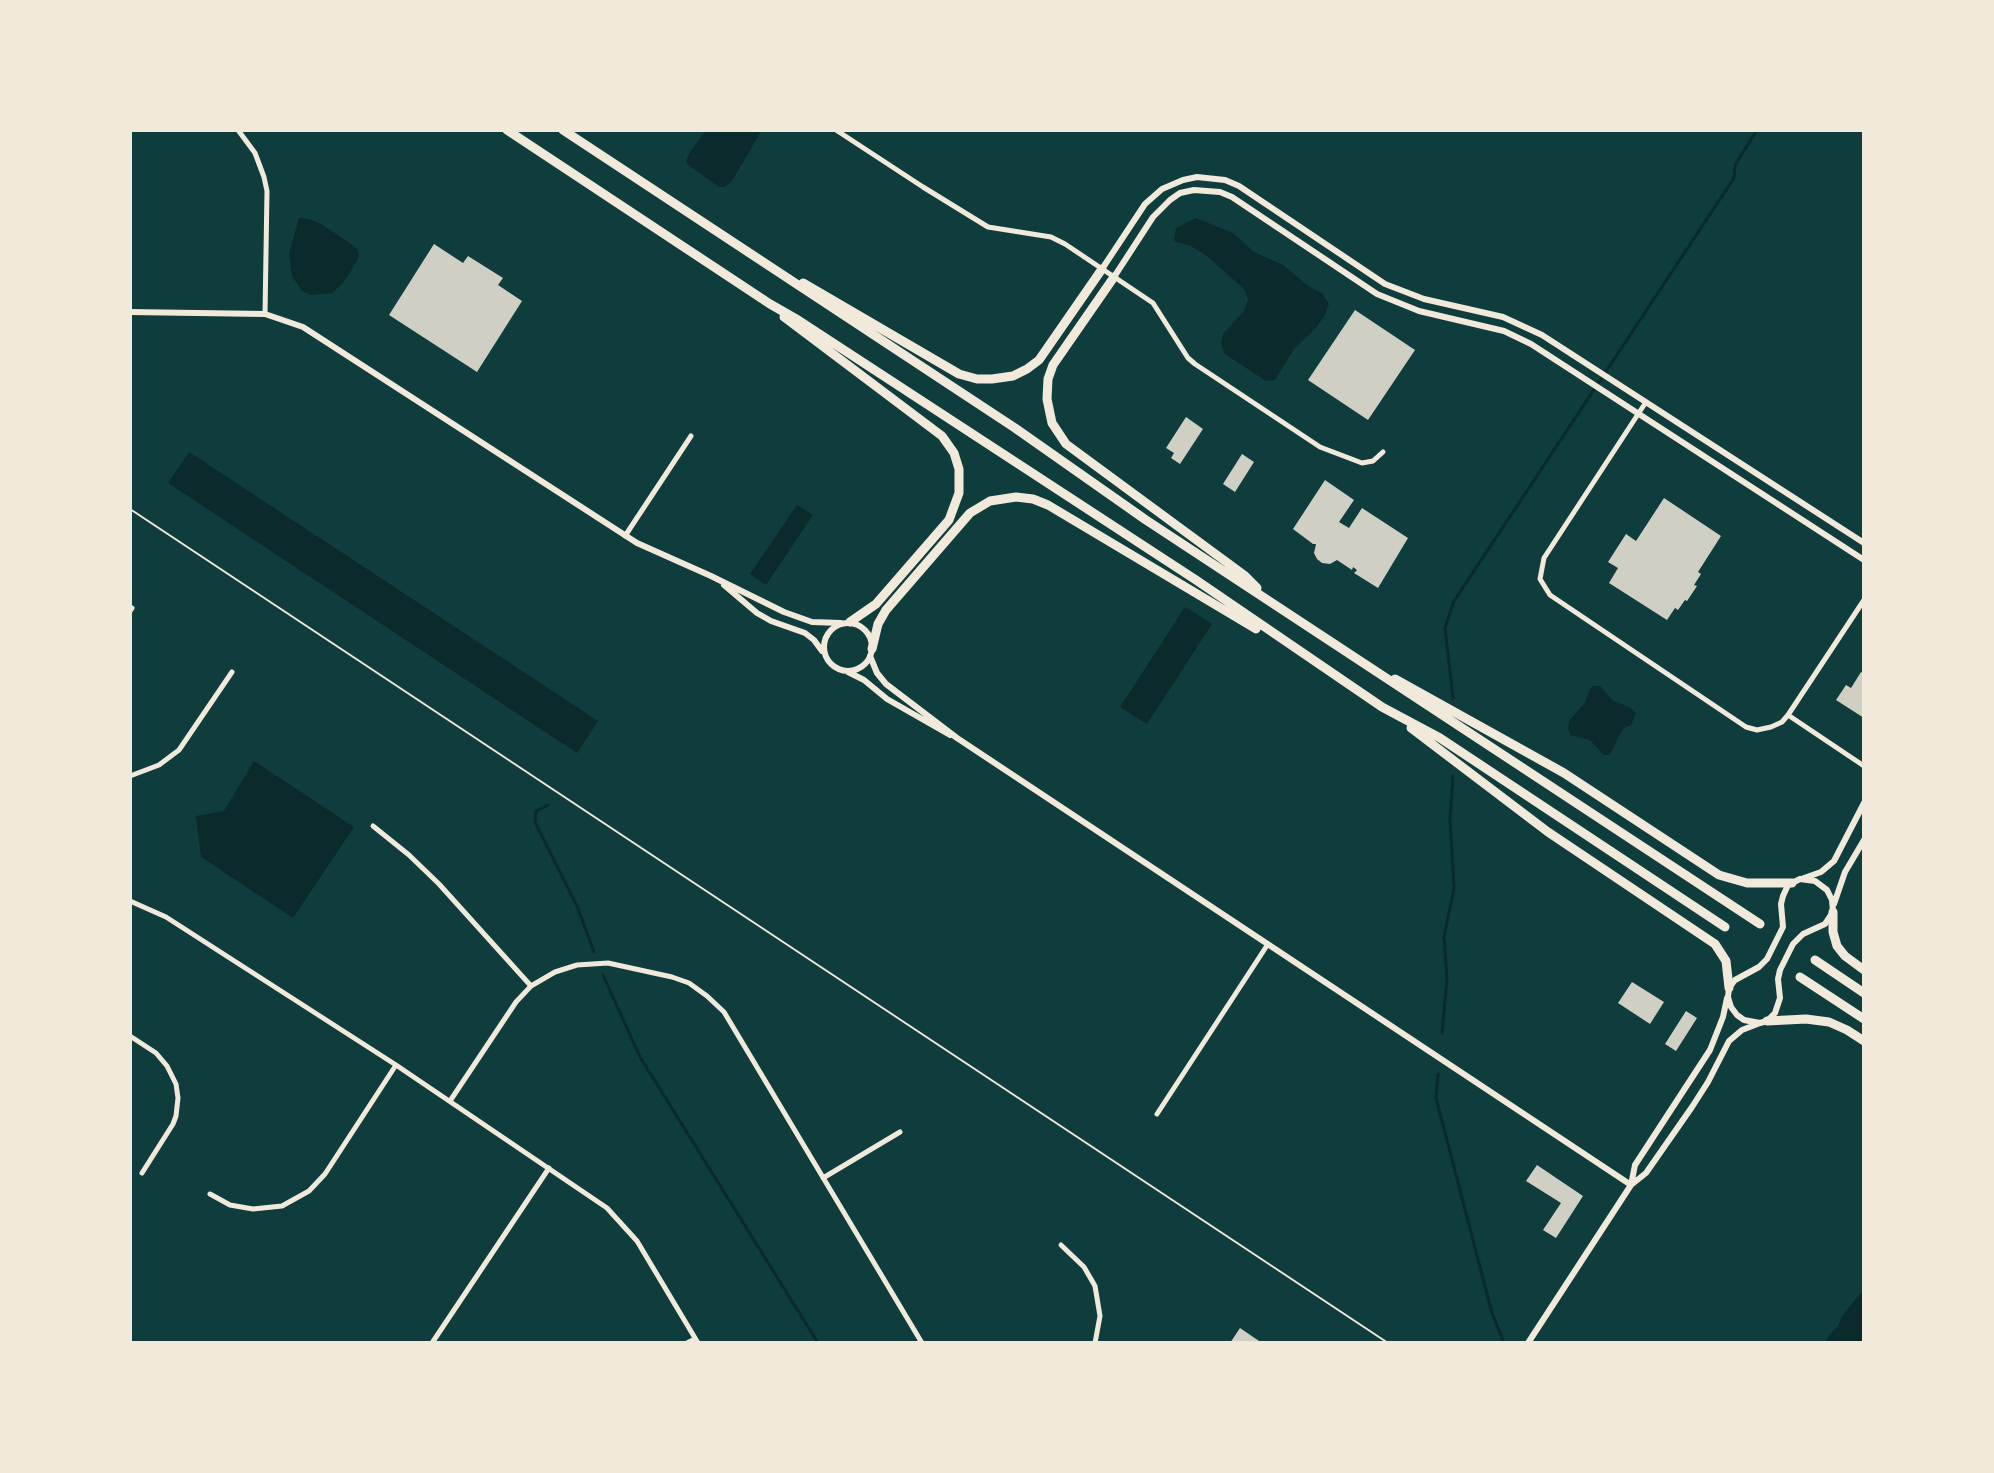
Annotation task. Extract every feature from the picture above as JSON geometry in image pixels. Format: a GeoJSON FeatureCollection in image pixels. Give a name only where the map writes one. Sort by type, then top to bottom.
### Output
{"type":"FeatureCollection","features":[{"type":"Feature","properties":{"kind":"highway"},"geometry":{"type":"LineString","coordinates":[[507,130],[1169,563],[1382,707],[1548,832],[1715,944],[1726,961],[1728,993]]}},
{"type":"Feature","properties":{"kind":"highway"},"geometry":{"type":"LineString","coordinates":[[563,130],[1015,428],[1146,520],[1760,924]]}},
{"type":"Feature","properties":{"kind":"highway"},"geometry":{"type":"LineString","coordinates":[[780,272],[816,288],[959,374],[984,380],[1013,376],[1039,360],[1102,269]]}},
{"type":"Feature","properties":{"kind":"highway"},"geometry":{"type":"LineString","coordinates":[[1114,277],[1053,365],[1047,393],[1052,423],[1066,444],[1244,575],[1271,602]]}},
{"type":"Feature","properties":{"kind":"highway"},"geometry":{"type":"LineString","coordinates":[[770,304],[790,323],[942,436],[954,453],[959,469],[959,493],[949,520],[876,604],[846,623]]}},
{"type":"Feature","properties":{"kind":"highway"},"geometry":{"type":"LineString","coordinates":[[871,652],[878,624],[886,610],[970,513],[990,501],[1016,497],[1048,505],[1322,668]]}},
{"type":"Feature","properties":{"kind":"highway"},"geometry":{"type":"LineString","coordinates":[[1367,665],[1411,686],[1564,773],[1719,875],[1747,883],[1796,881]]}},
{"type":"Feature","properties":{"kind":"highway"},"geometry":{"type":"LineString","coordinates":[[1382,707],[1440,738],[1725,927]]}},
{"type":"Feature","properties":{"kind":"highway"},"geometry":{"type":"LineString","coordinates":[[1833,910],[1833,932],[1837,946],[1864,970]]}},
{"type":"Feature","properties":{"kind":"highway"},"geometry":{"type":"LineString","coordinates":[[1815,960],[1864,993]]}},
{"type":"Feature","properties":{"kind":"highway"},"geometry":{"type":"LineString","coordinates":[[1800,977],[1864,1019]]}},
{"type":"Feature","properties":{"kind":"highway"},"geometry":{"type":"LineString","coordinates":[[1764,1022],[1806,1019],[1829,1022],[1864,1041]]}},
{"type":"Feature","properties":{"kind":"street"},"geometry":{"type":"LineString","coordinates":[[238,130],[255,153],[267,191],[265,314]]}},
{"type":"Feature","properties":{"kind":"street"},"geometry":{"type":"LineString","coordinates":[[836,130],[988,227],[1055,239],[1102,269],[1153,303],[1195,364],[1320,447],[1362,463],[1373,461],[1383,452]]}},
{"type":"Feature","properties":{"kind":"street"},"geometry":{"type":"LineString","coordinates":[[1102,269],[1145,204],[1162,189],[1197,177],[1225,180],[1239,186],[1385,284],[1424,299],[1518,322],[1542,335],[1864,543]]}},
{"type":"Feature","properties":{"kind":"street"},"geometry":{"type":"LineString","coordinates":[[1114,277],[1159,209],[1180,193],[1194,190],[1220,192],[1377,294],[1419,311],[1504,331],[1531,344],[1864,560]]}},
{"type":"Feature","properties":{"kind":"street"},"geometry":{"type":"LineString","coordinates":[[130,312],[265,314],[303,327],[646,548],[805,620],[846,623],[864,628],[869,634],[877,673],[886,684],[957,738],[1631,1185]]}},
{"type":"Feature","properties":{"kind":"street"},"geometry":{"type":"LineString","coordinates":[[1646,402],[1544,558],[1540,579],[1550,595],[1746,727],[1757,730],[1782,722],[1788,715],[1864,600]]}},
{"type":"Feature","properties":{"kind":"street"},"geometry":{"type":"LineString","coordinates":[[625,536],[691,436]]}},
{"type":"Feature","properties":{"kind":"street"},"geometry":{"type":"LineString","coordinates":[[722,582],[757,613],[810,636],[829,662],[856,675],[888,700],[957,738]]}},
{"type":"Feature","properties":{"kind":"street"},"geometry":{"type":"LineString","coordinates":[[825,655],[828,632],[846,623]]}},
{"type":"Feature","properties":{"kind":"street"},"geometry":{"type":"LineString","coordinates":[[842,670],[865,664],[871,652]]}},
{"type":"Feature","properties":{"kind":"street"},"geometry":{"type":"LineString","coordinates":[[130,776],[159,765],[179,750],[232,672]]}},
{"type":"Feature","properties":{"kind":"street"},"geometry":{"type":"LineString","coordinates":[[1788,715],[1864,766]]}},
{"type":"Feature","properties":{"kind":"street"},"geometry":{"type":"LineString","coordinates":[[1631,1185],[1635,1165],[1710,1050],[1723,1017],[1728,993],[1739,977],[1762,965],[1771,953],[1783,927],[1782,899],[1787,888],[1796,881],[1821,872],[1834,861],[1864,803]]}},
{"type":"Feature","properties":{"kind":"street"},"geometry":{"type":"LineString","coordinates":[[373,826],[439,884],[531,986]]}},
{"type":"Feature","properties":{"kind":"street"},"geometry":{"type":"LineString","coordinates":[[1528,1343],[1631,1185],[1646,1173],[1692,1107],[1729,1041],[1742,1030],[1764,1022],[1775,1013],[1779,1004],[1778,975],[1783,963],[1798,938],[1821,926],[1833,910],[1845,872],[1864,840]]}},
{"type":"Feature","properties":{"kind":"street"},"geometry":{"type":"LineString","coordinates":[[1796,881],[1810,880],[1824,887],[1830,895],[1833,910]]}},
{"type":"Feature","properties":{"kind":"street"},"geometry":{"type":"LineString","coordinates":[[130,901],[166,917],[596,1199],[623,1224],[649,1260],[696,1341],[687,1343]]}},
{"type":"Feature","properties":{"kind":"street"},"geometry":{"type":"LineString","coordinates":[[1157,1114],[1268,944]]}},
{"type":"Feature","properties":{"kind":"street"},"geometry":{"type":"LineString","coordinates":[[450,1101],[516,1002],[531,986],[564,969],[587,963],[624,965],[672,977],[699,990],[724,1012],[922,1343]]}},
{"type":"Feature","properties":{"kind":"street"},"geometry":{"type":"LineString","coordinates":[[1728,993],[1731,1007],[1737,1015],[1748,1022],[1764,1022]]}},
{"type":"Feature","properties":{"kind":"street"},"geometry":{"type":"LineString","coordinates":[[130,1036],[156,1053],[167,1066],[176,1084],[178,1098],[173,1124],[142,1173]]}},
{"type":"Feature","properties":{"kind":"street"},"geometry":{"type":"LineString","coordinates":[[210,1194],[230,1205],[253,1209],[282,1206],[309,1191],[325,1174],[396,1065]]}},
{"type":"Feature","properties":{"kind":"street"},"geometry":{"type":"LineString","coordinates":[[823,1178],[900,1132]]}},
{"type":"Feature","properties":{"kind":"street"},"geometry":{"type":"LineString","coordinates":[[432,1343],[549,1168]]}},
{"type":"Feature","properties":{"kind":"street"},"geometry":{"type":"LineString","coordinates":[[1061,1245],[1084,1267],[1095,1286],[1100,1316],[1095,1343]]}},
{"type":"Feature","properties":{"kind":"path"},"geometry":{"type":"LineString","coordinates":[[130,509],[1388,1343]]}},
{"type":"Feature","properties":{"kind":"water"},"geometry":{"type":"Polygon","coordinates":[[[706,130],[762,130],[732,181],[725,187],[719,187],[686,161],[706,130]]]}},
{"type":"Feature","properties":{"kind":"water"},"geometry":{"type":"Polygon","coordinates":[[[299,218],[321,224],[358,250],[359,256],[352,269],[332,293],[311,295],[302,291],[292,276],[289,253],[299,218]]]}},
{"type":"Feature","properties":{"kind":"water"},"geometry":{"type":"Polygon","coordinates":[[[1196,218],[1233,233],[1254,252],[1283,265],[1308,286],[1322,293],[1329,304],[1324,317],[1294,349],[1275,380],[1266,381],[1225,354],[1221,344],[1223,334],[1244,311],[1248,299],[1244,289],[1207,256],[1191,246],[1174,241],[1176,228],[1196,218]]]}},
{"type":"Feature","properties":{"kind":"water"},"geometry":{"type":"Polygon","coordinates":[[[189,452],[598,721],[577,753],[168,483],[189,452]]]}},
{"type":"Feature","properties":{"kind":"water"},"geometry":{"type":"Polygon","coordinates":[[[797,505],[813,515],[766,585],[750,574],[797,505]]]}},
{"type":"Feature","properties":{"kind":"water"},"geometry":{"type":"Polygon","coordinates":[[[1185,607],[1212,624],[1147,724],[1120,707],[1185,607]]]}},
{"type":"Feature","properties":{"kind":"water"},"geometry":{"type":"Polygon","coordinates":[[[1592,686],[1600,686],[1612,700],[1636,713],[1610,755],[1604,755],[1590,740],[1570,735],[1568,729],[1569,721],[1584,704],[1592,686]]]}},
{"type":"Feature","properties":{"kind":"water"},"geometry":{"type":"Polygon","coordinates":[[[254,761],[354,827],[293,918],[201,857],[196,816],[224,811],[254,761]]]}},
{"type":"Feature","properties":{"kind":"water"},"geometry":{"type":"Polygon","coordinates":[[[1864,1289],[1864,1343],[1825,1343],[1842,1316],[1864,1289]]]}},
{"type":"Feature","properties":{"kind":"building"},"geometry":{"type":"Polygon","coordinates":[[[434,244],[463,263],[468,256],[503,278],[498,285],[522,301],[477,372],[389,315],[434,244]]]}},
{"type":"Feature","properties":{"kind":"building"},"geometry":{"type":"Polygon","coordinates":[[[1355,310],[1415,350],[1368,420],[1308,380],[1355,310]]]}},
{"type":"Feature","properties":{"kind":"building"},"geometry":{"type":"Polygon","coordinates":[[[1186,417],[1203,429],[1180,464],[1171,458],[1174,453],[1166,448],[1186,417]]]}},
{"type":"Feature","properties":{"kind":"building"},"geometry":{"type":"Polygon","coordinates":[[[1242,454],[1254,462],[1235,492],[1223,484],[1242,454]]]}},
{"type":"Feature","properties":{"kind":"building"},"geometry":{"type":"Polygon","coordinates":[[[1325,480],[1354,500],[1339,522],[1349,528],[1362,508],[1408,538],[1378,588],[1354,573],[1357,570],[1353,567],[1352,570],[1337,560],[1330,564],[1322,563],[1314,553],[1316,544],[1293,529],[1325,480]]]}},
{"type":"Feature","properties":{"kind":"building"},"geometry":{"type":"Polygon","coordinates":[[[1664,498],[1721,536],[1698,572],[1701,574],[1694,585],[1697,586],[1687,601],[1678,610],[1675,608],[1667,620],[1609,583],[1618,568],[1608,562],[1626,534],[1636,541],[1664,498]]]}},
{"type":"Feature","properties":{"kind":"building"},"geometry":{"type":"Polygon","coordinates":[[[1861,672],[1864,674],[1864,718],[1836,700],[1846,685],[1851,688],[1861,672]]]}},
{"type":"Feature","properties":{"kind":"building"},"geometry":{"type":"Polygon","coordinates":[[[1632,982],[1664,1002],[1650,1024],[1618,1003],[1632,982]]]}},
{"type":"Feature","properties":{"kind":"building"},"geometry":{"type":"Polygon","coordinates":[[[1686,1011],[1697,1018],[1676,1051],[1665,1044],[1686,1011]]]}},
{"type":"Feature","properties":{"kind":"building"},"geometry":{"type":"Polygon","coordinates":[[[1537,1165],[1583,1196],[1556,1238],[1543,1230],[1561,1203],[1526,1181],[1537,1165]]]}},
{"type":"Feature","properties":{"kind":"building"},"geometry":{"type":"Polygon","coordinates":[[[1240,1328],[1262,1343],[1230,1343],[1240,1328]]]}},
{"type":"Feature","properties":{"kind":"waterway"},"geometry":{"type":"LineString","coordinates":[[1453,698],[1445,628],[1454,601],[1734,178],[1735,165],[1757,130]]}},
{"type":"Feature","properties":{"kind":"waterway"},"geometry":{"type":"LineString","coordinates":[[1442,1033],[1447,979],[1444,937],[1454,888],[1450,819],[1453,776]]}},
{"type":"Feature","properties":{"kind":"waterway"},"geometry":{"type":"LineString","coordinates":[[548,805],[536,811],[535,822],[577,906],[594,952]]}},
{"type":"Feature","properties":{"kind":"waterway"},"geometry":{"type":"LineString","coordinates":[[603,975],[640,1057],[818,1343]]}},
{"type":"Feature","properties":{"kind":"waterway"},"geometry":{"type":"LineString","coordinates":[[1438,1074],[1436,1098],[1492,1313],[1504,1343]]}}]}
